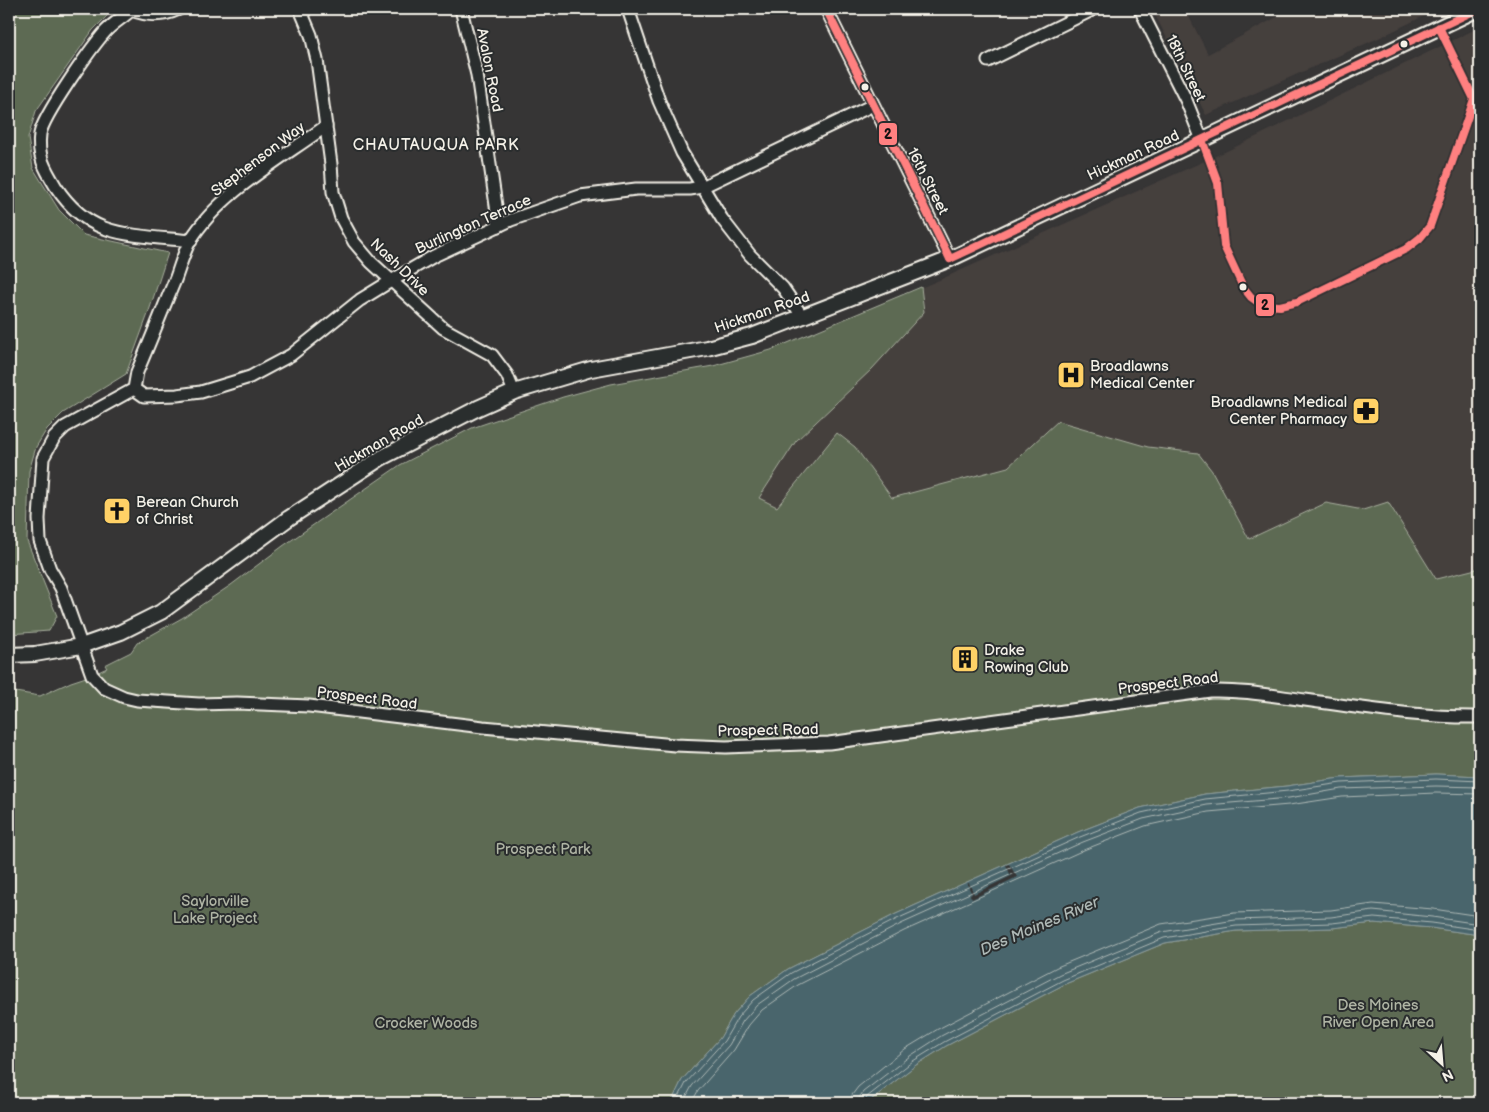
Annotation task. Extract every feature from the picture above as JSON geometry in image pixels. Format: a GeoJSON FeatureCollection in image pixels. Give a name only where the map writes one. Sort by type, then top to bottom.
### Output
{"type":"FeatureCollection","features":[{"type":"Feature","properties":{"kind":"main road","name":"Hickman Road"},"geometry":{"type":"LineString","coordinates":[[9,655],[35,654],[81,646],[121,632],[161,612],[289,518],[381,458],[478,408],[514,392],[591,369],[708,348],[752,336],[950,259],[1478,9]]}},
{"type":"Feature","properties":{"kind":"street"},"geometry":{"type":"LineString","coordinates":[[179,9],[157,16],[144,15],[130,9],[105,32],[66,87],[43,124],[39,148],[43,166],[72,208],[86,219],[103,228],[130,234],[191,241]]}},
{"type":"Feature","properties":{"kind":"street","name":"Nash Drive"},"geometry":{"type":"LineString","coordinates":[[300,9],[311,35],[317,60],[333,192],[341,218],[354,242],[371,262],[443,328],[492,355],[507,374],[514,392]]}},
{"type":"Feature","properties":{"kind":"street","name":"Avalon Road"},"geometry":{"type":"LineString","coordinates":[[462,9],[477,75],[499,226]]}},
{"type":"Feature","properties":{"kind":"street"},"geometry":{"type":"LineString","coordinates":[[628,9],[659,100],[682,153],[722,219],[750,255],[783,288],[802,316]]}},
{"type":"Feature","properties":{"kind":"street","name":"16th Street"},"geometry":{"type":"LineString","coordinates":[[826,9],[950,259]]}},
{"type":"Feature","properties":{"kind":"street"},"geometry":{"type":"LineString","coordinates":[[988,61],[1094,9]]}},
{"type":"Feature","properties":{"kind":"street","name":"18th Street"},"geometry":{"type":"LineString","coordinates":[[1140,9],[1186,100],[1202,140]]}},
{"type":"Feature","properties":{"kind":"street","name":"Burlington Terrace"},"geometry":{"type":"LineString","coordinates":[[134,389],[144,396],[177,395],[201,392],[250,377],[291,355],[360,300],[391,281],[434,256],[499,226],[580,196],[636,189],[690,189],[702,187],[873,105]]}},
{"type":"Feature","properties":{"kind":"street","name":"Stephenson Way"},"geometry":{"type":"LineString","coordinates":[[134,389],[137,372],[184,252],[205,221],[234,192],[326,126]]}},
{"type":"Feature","properties":{"kind":"street","name":"Prospect Road"},"geometry":{"type":"LineString","coordinates":[[134,389],[65,427],[54,438],[43,458],[39,519],[40,541],[50,569],[60,588],[92,675],[104,688],[124,697],[137,700],[198,704],[237,703],[309,706],[483,727],[675,745],[726,747],[829,744],[1210,691],[1261,694],[1398,713],[1449,718],[1480,718]]}},
{"type":"Feature","properties":{"kind":"shaded area"},"geometry":{"type":"Polygon","coordinates":[[[1152,9],[1185,9],[1208,54],[1290,9],[1438,9],[1383,36],[1206,115],[1152,9]]]}},
{"type":"Feature","properties":{"kind":"shaded area","name":"Broadlawns Medical Center"},"geometry":{"type":"Polygon","coordinates":[[[1480,27],[1480,648],[778,714],[713,366],[771,350],[937,281],[1229,150],[1480,27]]]}},
{"type":"Feature","properties":{"kind":"green space"},"geometry":{"type":"Polygon","coordinates":[[[9,9],[114,9],[93,30],[36,111],[28,138],[33,168],[59,210],[84,235],[168,253],[126,374],[63,413],[47,429],[36,447],[29,471],[27,541],[57,616],[49,631],[9,634],[9,9]]]}},
{"type":"Feature","properties":{"kind":"green space","name":"Prospect Park"},"geometry":{"type":"Polygon","coordinates":[[[921,287],[924,312],[872,369],[796,441],[759,498],[777,507],[837,433],[855,447],[892,498],[1008,467],[1058,421],[1148,447],[1198,453],[1212,471],[1249,539],[1326,503],[1363,510],[1388,502],[1436,579],[1480,568],[1480,776],[1436,774],[1340,778],[1287,786],[1205,794],[1140,808],[1078,832],[896,914],[788,969],[750,996],[734,1014],[720,1038],[682,1080],[671,1103],[9,1103],[9,691],[40,696],[107,668],[105,665],[131,652],[137,643],[182,618],[231,585],[283,546],[400,465],[472,428],[563,397],[611,384],[713,366],[771,350],[921,287]]]}},
{"type":"Feature","properties":{"kind":"green space","name":"Des Moines River Open Area"},"geometry":{"type":"Polygon","coordinates":[[[1374,923],[1480,935],[1480,1103],[867,1103],[916,1065],[946,1046],[1065,984],[1165,943],[1236,931],[1332,928],[1374,923]]]}},
{"type":"Feature","properties":{"kind":"water","name":"Des Moines River"},"geometry":{"type":"Polygon","coordinates":[[[1436,774],[1480,776],[1480,935],[1374,923],[1332,928],[1236,931],[1165,943],[1065,984],[946,1046],[916,1065],[867,1103],[671,1103],[682,1080],[720,1038],[734,1014],[750,996],[788,969],[896,914],[1078,832],[1140,808],[1205,794],[1287,786],[1340,778],[1436,774]]]}},
{"type":"Feature","properties":{"kind":"pier"},"geometry":{"type":"Polygon","coordinates":[[[1009,864],[1017,877],[972,899],[970,895],[972,894],[967,884],[969,883],[974,894],[1011,876],[1006,865],[1009,864]]]}},
{"type":"Feature","properties":{"kind":"transit line","name":"2"},"geometry":{"type":"LineString","coordinates":[[826,9],[950,259]]}},
{"type":"Feature","properties":{"kind":"transit line","name":"2"},"geometry":{"type":"LineString","coordinates":[[950,259],[1478,9]]}},
{"type":"Feature","properties":{"kind":"transit line","name":"2"},"geometry":{"type":"LineString","coordinates":[[1202,140],[1218,183],[1224,246],[1243,287],[1251,297],[1262,305],[1280,306],[1297,302],[1406,249],[1420,238],[1430,226],[1474,99],[1439,27]]}},
{"type":"Feature","properties":{"kind":"place","name":"Broadlawns Medical Center"},"geometry":{"type":"Point","coordinates":[1071,375]}},
{"type":"Feature","properties":{"kind":"place","name":"Broadlawns Medical Center Pharmacy"},"geometry":{"type":"Point","coordinates":[1366,411]}},
{"type":"Feature","properties":{"kind":"place","name":"Berean Church of Christ"},"geometry":{"type":"Point","coordinates":[117,511]}},
{"type":"Feature","properties":{"kind":"place","name":"Drake Rowing Club"},"geometry":{"type":"Point","coordinates":[965,659]}},
{"type":"Feature","properties":{"kind":"district","name":"CHAUTAUQUA PARK"},"geometry":{"type":"Point","coordinates":[436,144]}},
{"type":"Feature","properties":{"kind":"park label","name":"Saylorville Lake Project"},"geometry":{"type":"Point","coordinates":[215,910]}},
{"type":"Feature","properties":{"kind":"park label","name":"Crocker Woods"},"geometry":{"type":"Point","coordinates":[426,1023]}}]}
